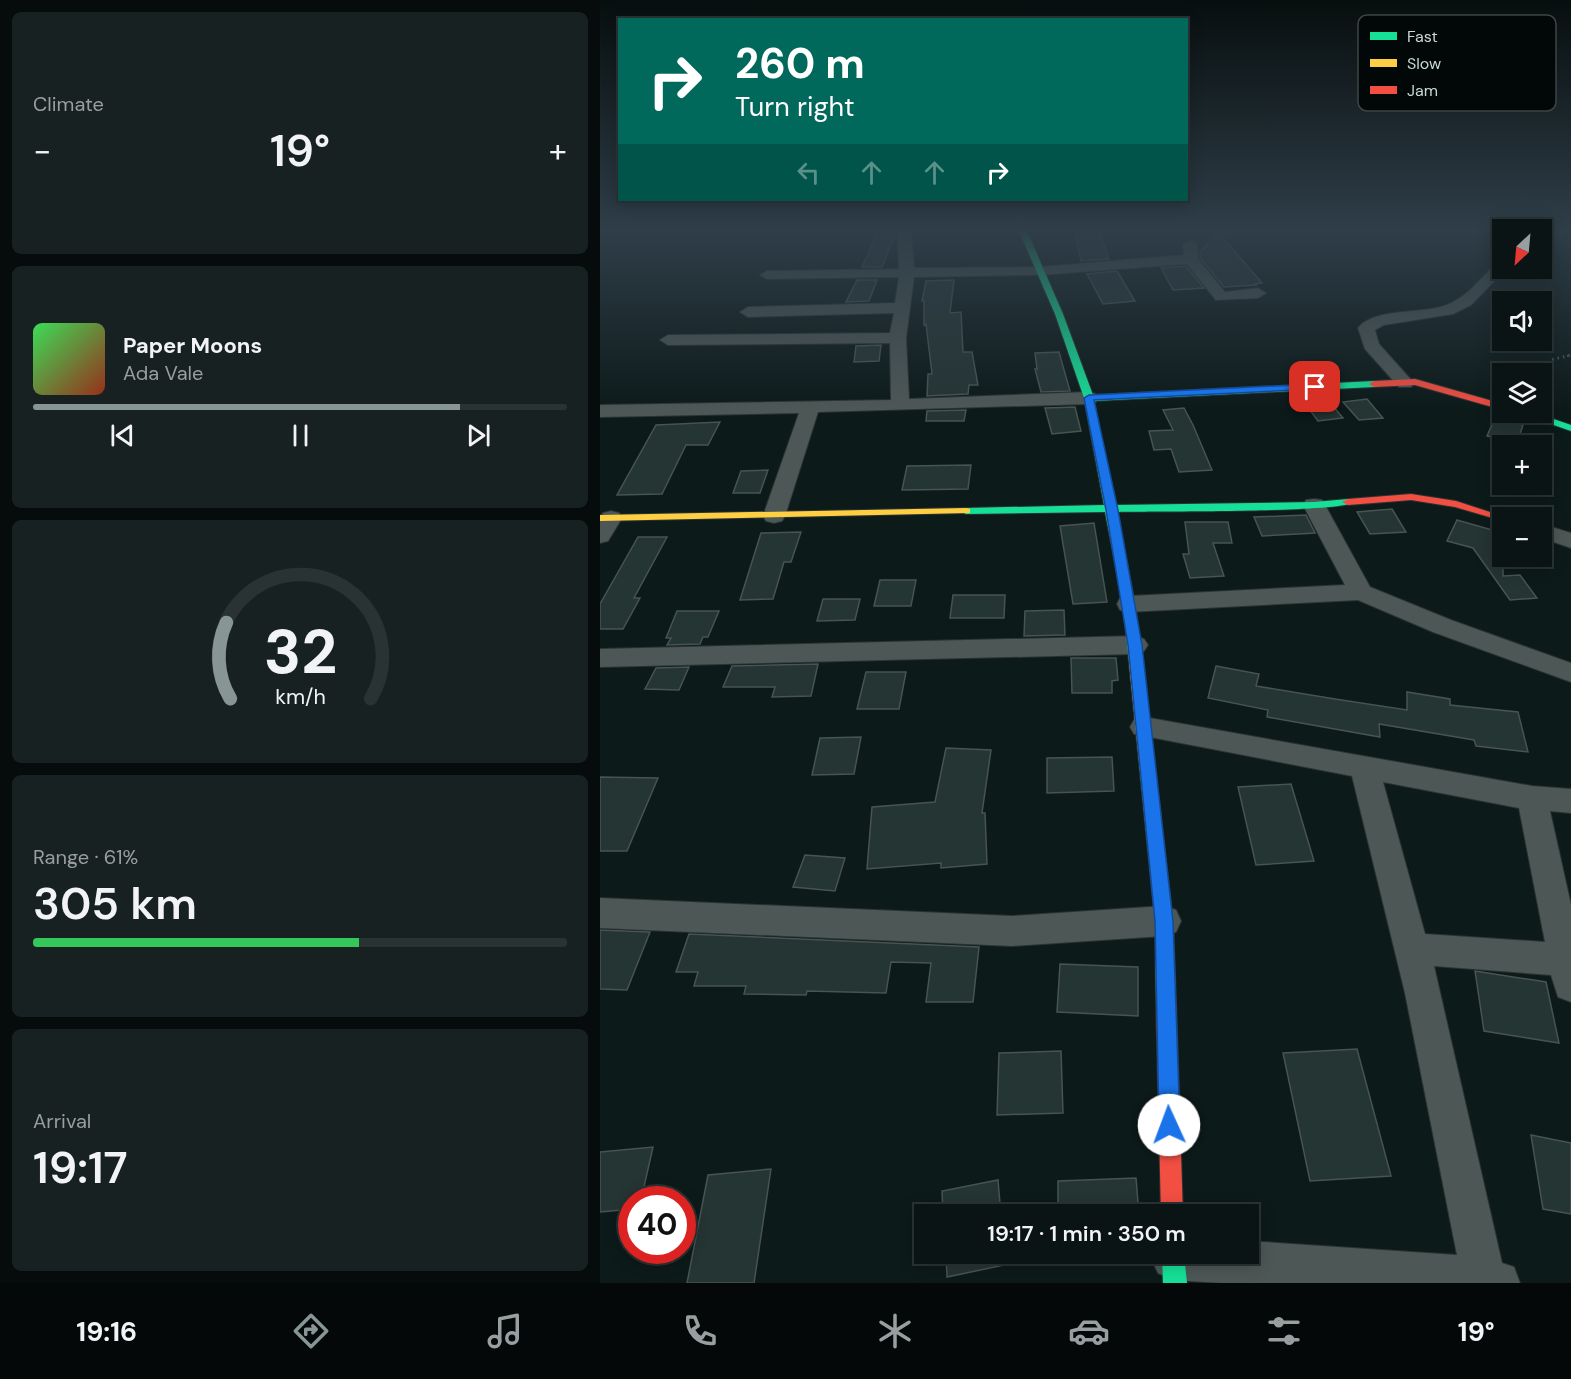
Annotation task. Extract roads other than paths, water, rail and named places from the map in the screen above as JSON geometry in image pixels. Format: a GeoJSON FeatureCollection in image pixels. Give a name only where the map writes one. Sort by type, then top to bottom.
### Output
{"type":"FeatureCollection","features":[{"type":"Feature","properties":{"kind":"street"},"geometry":{"type":"LineString","coordinates":[[900,405],[898,338],[904,291]]}},
{"type":"Feature","properties":{"kind":"street"},"geometry":{"type":"LineString","coordinates":[[1048,291],[1089,398],[1112,510],[1135,645],[1164,921],[1172,1204]]}},
{"type":"Feature","properties":{"kind":"street"},"geometry":{"type":"LineString","coordinates":[[1216,291],[1221,297],[1258,294]]}},
{"type":"Feature","properties":{"kind":"street"},"geometry":{"type":"LineString","coordinates":[[1405,383],[1371,345],[1366,328],[1380,321],[1447,312],[1465,302],[1476,291]]}},
{"type":"Feature","properties":{"kind":"street"},"geometry":{"type":"LineString","coordinates":[[748,312],[901,308]]}},
{"type":"Feature","properties":{"kind":"street"},"geometry":{"type":"LineString","coordinates":[[668,340],[898,338]]}},
{"type":"Feature","properties":{"kind":"street"},"geometry":{"type":"LineString","coordinates":[[600,411],[900,405],[1405,383],[1424,384],[1492,404]]}},
{"type":"Feature","properties":{"kind":"street"},"geometry":{"type":"LineString","coordinates":[[774,516],[810,406]]}},
{"type":"Feature","properties":{"kind":"street"},"geometry":{"type":"LineString","coordinates":[[1552,422],[1571,428]]}},
{"type":"Feature","properties":{"kind":"street"},"geometry":{"type":"LineString","coordinates":[[604,524],[774,516],[1314,505],[1411,497],[1456,504],[1492,515]]}},
{"type":"Feature","properties":{"kind":"street"},"geometry":{"type":"LineString","coordinates":[[1314,505],[1361,592]]}},
{"type":"Feature","properties":{"kind":"street"},"geometry":{"type":"LineString","coordinates":[[1552,534],[1571,541]]}},
{"type":"Feature","properties":{"kind":"street"},"geometry":{"type":"LineString","coordinates":[[1129,604],[1361,592],[1442,626],[1571,673]]}},
{"type":"Feature","properties":{"kind":"street"},"geometry":{"type":"LineString","coordinates":[[600,658],[1135,645]]}},
{"type":"Feature","properties":{"kind":"street"},"geometry":{"type":"LineString","coordinates":[[1144,727],[1532,798],[1571,801]]}},
{"type":"Feature","properties":{"kind":"street"},"geometry":{"type":"LineString","coordinates":[[1174,1265],[1491,1281],[1412,949],[1365,768]]}},
{"type":"Feature","properties":{"kind":"street"},"geometry":{"type":"LineString","coordinates":[[1412,949],[1568,972],[1532,798]]}},
{"type":"Feature","properties":{"kind":"street"},"geometry":{"type":"LineString","coordinates":[[600,913],[1012,930],[1164,921]]}}]}
